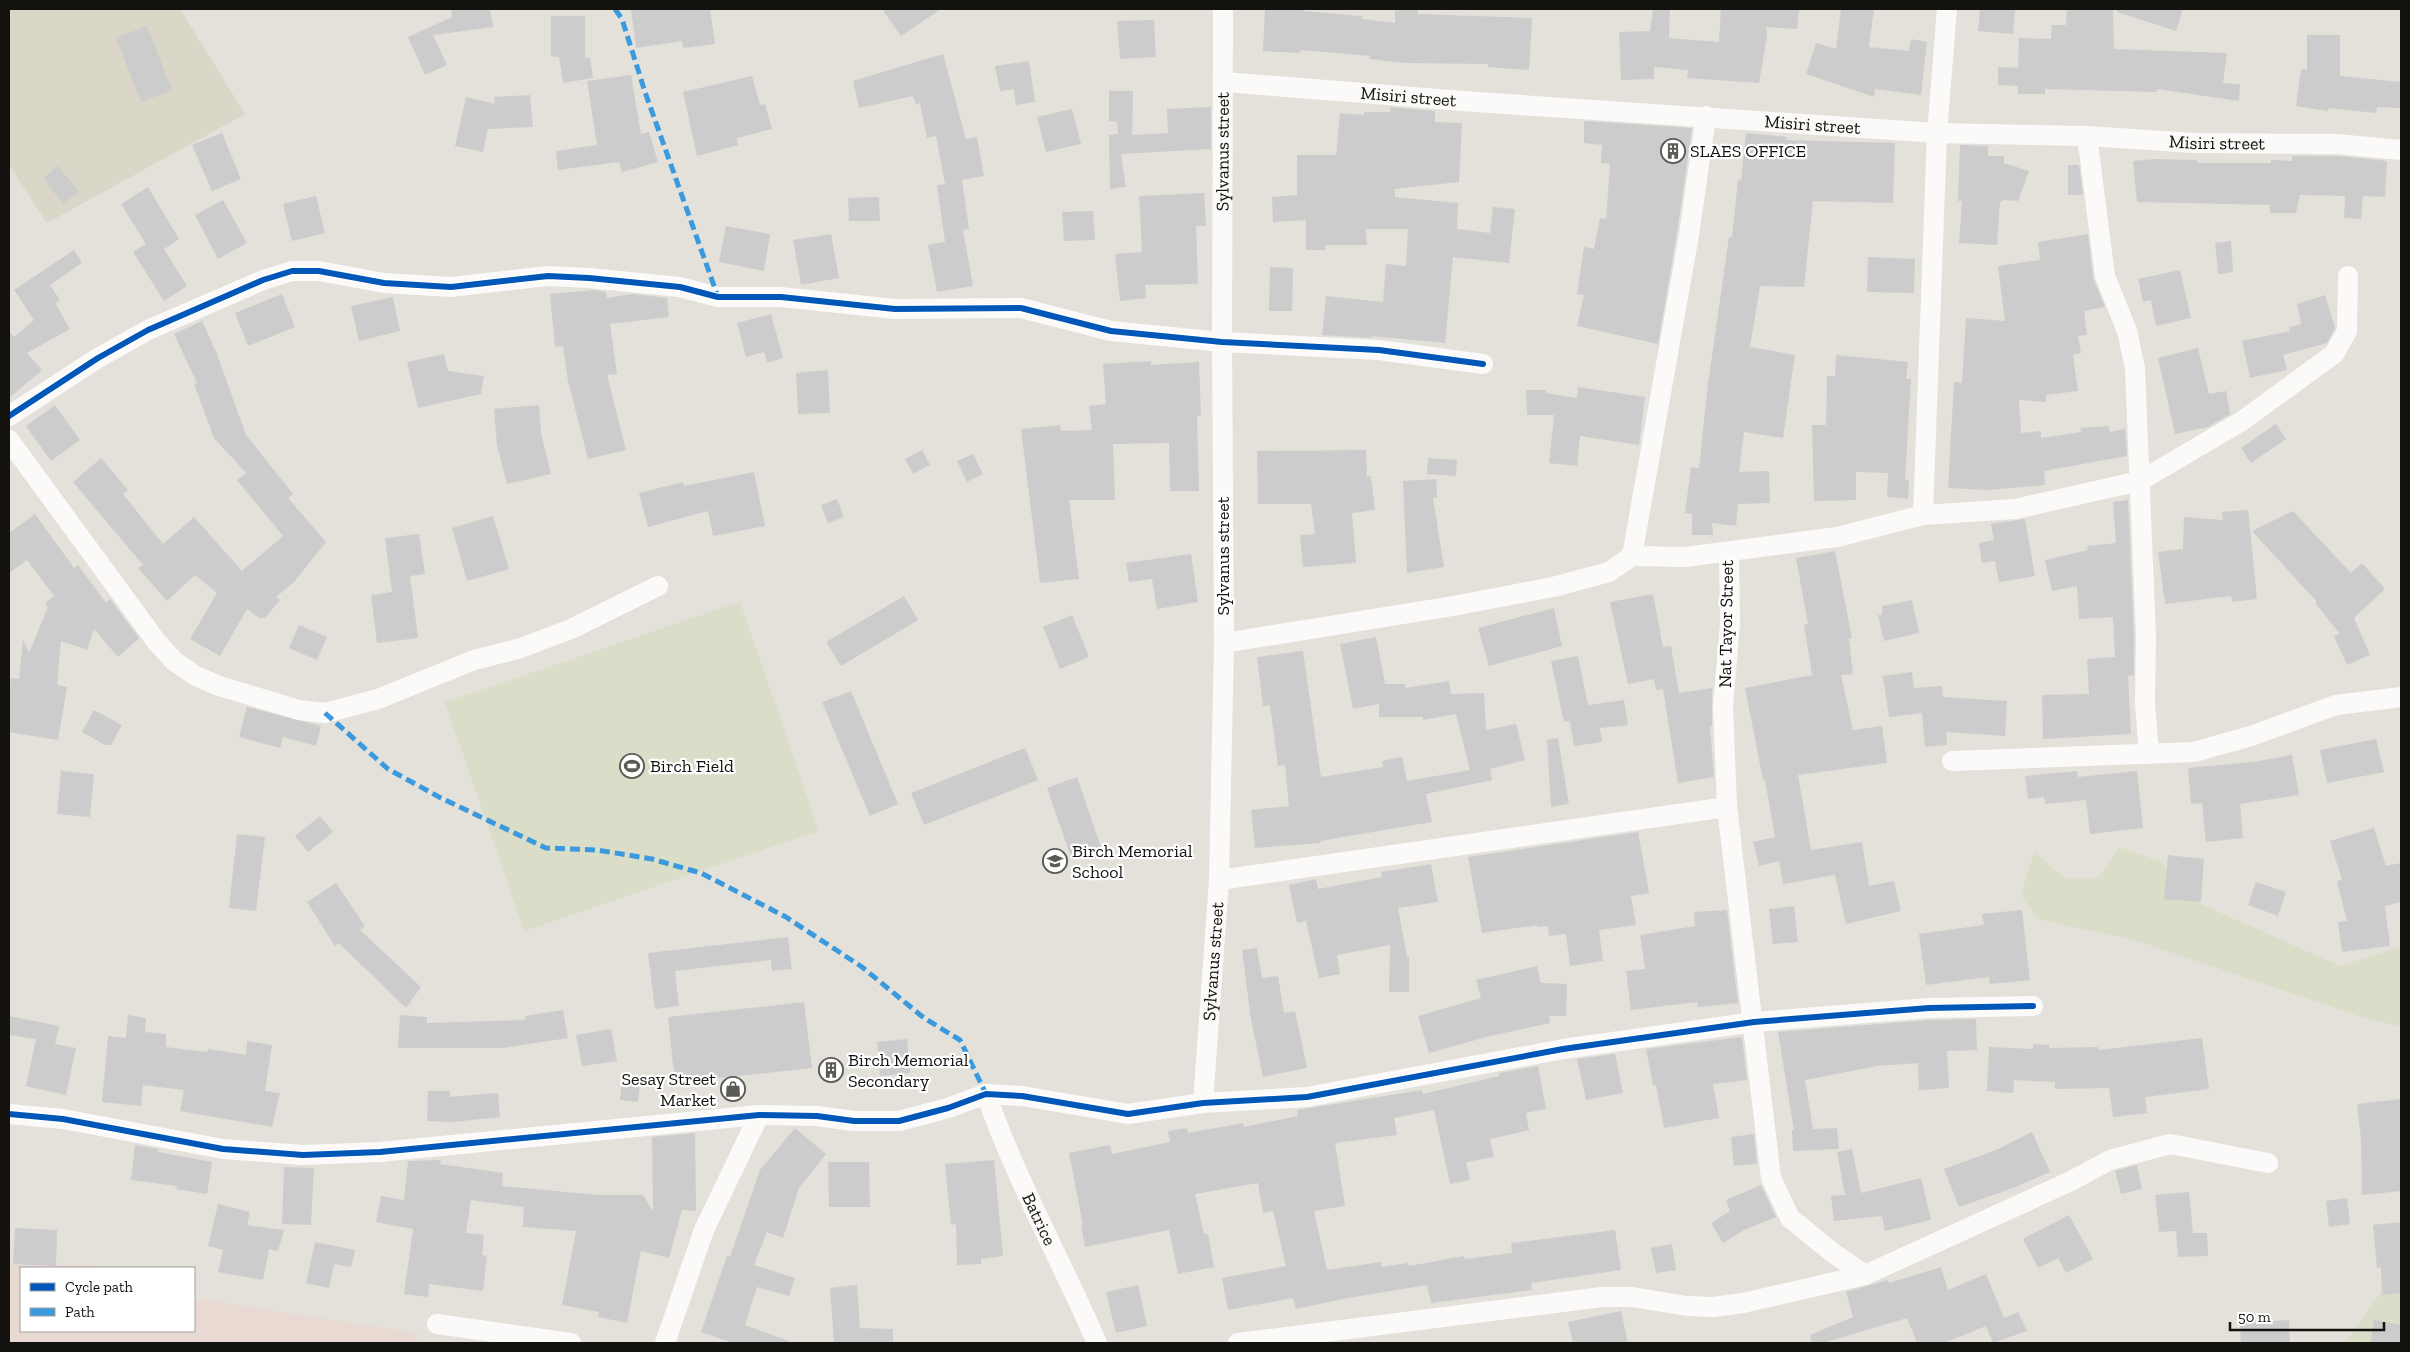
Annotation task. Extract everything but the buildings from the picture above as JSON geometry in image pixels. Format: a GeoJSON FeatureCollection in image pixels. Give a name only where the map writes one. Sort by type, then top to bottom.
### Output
{"type":"FeatureCollection","features":[{"type":"Feature","properties":{"kind":"street","name":"Sylvanus street"},"geometry":{"type":"LineString","coordinates":[[1203,1103],[1219,880],[1224,643],[1222,342],[1223,9]]}},
{"type":"Feature","properties":{"kind":"street"},"geometry":{"type":"LineString","coordinates":[[1923,515],[1937,133],[1947,9]]}},
{"type":"Feature","properties":{"kind":"street","name":"Misiri street"},"geometry":{"type":"LineString","coordinates":[[1224,82],[1476,102],[1937,133],[2087,136],[2195,142],[2336,144],[2401,150]]}},
{"type":"Feature","properties":{"kind":"street"},"geometry":{"type":"LineString","coordinates":[[1224,643],[1453,606],[1554,587],[1609,572],[1632,556],[1689,235],[1706,116]]}},
{"type":"Feature","properties":{"kind":"street"},"geometry":{"type":"LineString","coordinates":[[2087,136],[2105,276],[2127,331],[2135,368],[2146,637],[2145,703],[2149,754]]}},
{"type":"Feature","properties":{"kind":"street"},"geometry":{"type":"LineString","coordinates":[[9,416],[98,358],[148,330],[263,280],[292,271],[319,271],[384,282],[451,287],[548,276],[589,278],[680,287],[718,297],[781,297],[894,309],[1021,308],[1110,331],[1222,342],[1378,350],[1484,364]]}},
{"type":"Feature","properties":{"kind":"street"},"geometry":{"type":"LineString","coordinates":[[1728,552],[1837,537],[1923,515],[2015,509],[2140,481],[2242,421],[2334,354],[2346,331],[2348,276]]}},
{"type":"Feature","properties":{"kind":"street"},"geometry":{"type":"LineString","coordinates":[[9,440],[156,641],[174,660],[196,676],[219,686],[299,710],[325,713],[378,699],[474,660],[521,648],[571,629],[658,586]]}},
{"type":"Feature","properties":{"kind":"street","name":"Nat Tayor Street"},"geometry":{"type":"LineString","coordinates":[[1632,556],[1684,557],[1728,552],[1730,623],[1723,706],[1727,807],[1771,1178],[1790,1218],[1833,1253],[1865,1275]]}},
{"type":"Feature","properties":{"kind":"street"},"geometry":{"type":"LineString","coordinates":[[1952,761],[2194,752],[2251,736],[2336,705],[2401,697]]}},
{"type":"Feature","properties":{"kind":"street"},"geometry":{"type":"LineString","coordinates":[[1219,880],[1727,807]]}},
{"type":"Feature","properties":{"kind":"street"},"geometry":{"type":"LineString","coordinates":[[9,1114],[63,1119],[223,1149],[303,1155],[380,1152],[760,1115],[817,1116],[854,1121],[899,1121],[948,1108],[986,1094],[1022,1096],[1128,1114],[1203,1103],[1307,1097],[1563,1049],[1754,1022],[1929,1008],[2033,1006]]}},
{"type":"Feature","properties":{"kind":"street","name":"Batrice"},"geometry":{"type":"LineString","coordinates":[[986,1094],[1020,1181],[1054,1248],[1097,1343]]}},
{"type":"Feature","properties":{"kind":"street"},"geometry":{"type":"LineString","coordinates":[[665,1343],[704,1230],[760,1115]]}},
{"type":"Feature","properties":{"kind":"street"},"geometry":{"type":"LineString","coordinates":[[1238,1343],[1602,1297],[1632,1298],[1687,1306],[1712,1307],[1743,1303],[1865,1275],[2071,1181],[2110,1160],[2135,1152],[2170,1144],[2268,1163]]}},
{"type":"Feature","properties":{"kind":"street"},"geometry":{"type":"LineString","coordinates":[[437,1324],[571,1343]]}},
{"type":"Feature","properties":{"kind":"shaded area"},"geometry":{"type":"Polygon","coordinates":[[[9,9],[180,9],[245,114],[47,223],[9,165],[9,9]]]}},
{"type":"Feature","properties":{"kind":"shaded area"},"geometry":{"type":"Polygon","coordinates":[[[9,1265],[98,1265],[98,1267],[20,1267],[20,1332],[195,1332],[195,1298],[418,1333],[416,1343],[9,1343],[9,1265]]]}},
{"type":"Feature","properties":{"kind":"green space","name":"Birch Field"},"geometry":{"type":"Polygon","coordinates":[[[740,602],[819,831],[524,931],[445,702],[740,602]]]}},
{"type":"Feature","properties":{"kind":"green space"},"geometry":{"type":"Polygon","coordinates":[[[2119,847],[2160,861],[2194,901],[2340,966],[2396,948],[2401,951],[2401,1027],[2359,1016],[2135,940],[2037,919],[2021,895],[2034,852],[2064,878],[2098,878],[2119,847]]]}},
{"type":"Feature","properties":{"kind":"green space"},"geometry":{"type":"Polygon","coordinates":[[[2401,1264],[2401,1343],[2345,1343],[2401,1264]]]}},
{"type":"Feature","properties":{"kind":"marked path"},"geometry":{"type":"LineString","coordinates":[[615,9],[622,19],[645,92],[718,297]]}},
{"type":"Feature","properties":{"kind":"marked path"},"geometry":{"type":"LineString","coordinates":[[325,713],[388,769],[441,798],[546,848],[597,850],[652,859],[701,873],[786,917],[862,967],[924,1018],[960,1040],[986,1094]]}},
{"type":"Feature","properties":{"kind":"cycle path"},"geometry":{"type":"LineString","coordinates":[[9,416],[98,358],[148,330],[263,280],[292,271],[319,271],[384,283],[451,287],[548,276],[589,278],[680,287],[718,297],[781,297],[895,309],[1021,308],[1111,331],[1222,342],[1379,350],[1483,364]]}},
{"type":"Feature","properties":{"kind":"cycle path"},"geometry":{"type":"LineString","coordinates":[[9,1114],[63,1119],[223,1149],[303,1155],[380,1152],[759,1115],[817,1116],[854,1121],[899,1121],[948,1108],[986,1094],[1022,1096],[1128,1114],[1203,1103],[1307,1097],[1563,1049],[1754,1022],[1929,1008],[2033,1006]]}},
{"type":"Feature","properties":{"kind":"place","name":"SLAES OFFICE"},"geometry":{"type":"Point","coordinates":[1673,151]}},
{"type":"Feature","properties":{"kind":"place","name":"Birch Field"},"geometry":{"type":"Point","coordinates":[632,766]}},
{"type":"Feature","properties":{"kind":"place","name":"Birch Memorial School"},"geometry":{"type":"Point","coordinates":[1055,861]}},
{"type":"Feature","properties":{"kind":"place","name":"Birch Memorial Secondary"},"geometry":{"type":"Point","coordinates":[831,1070]}},
{"type":"Feature","properties":{"kind":"place","name":"Sesay Street Market"},"geometry":{"type":"Point","coordinates":[733,1089]}}]}
